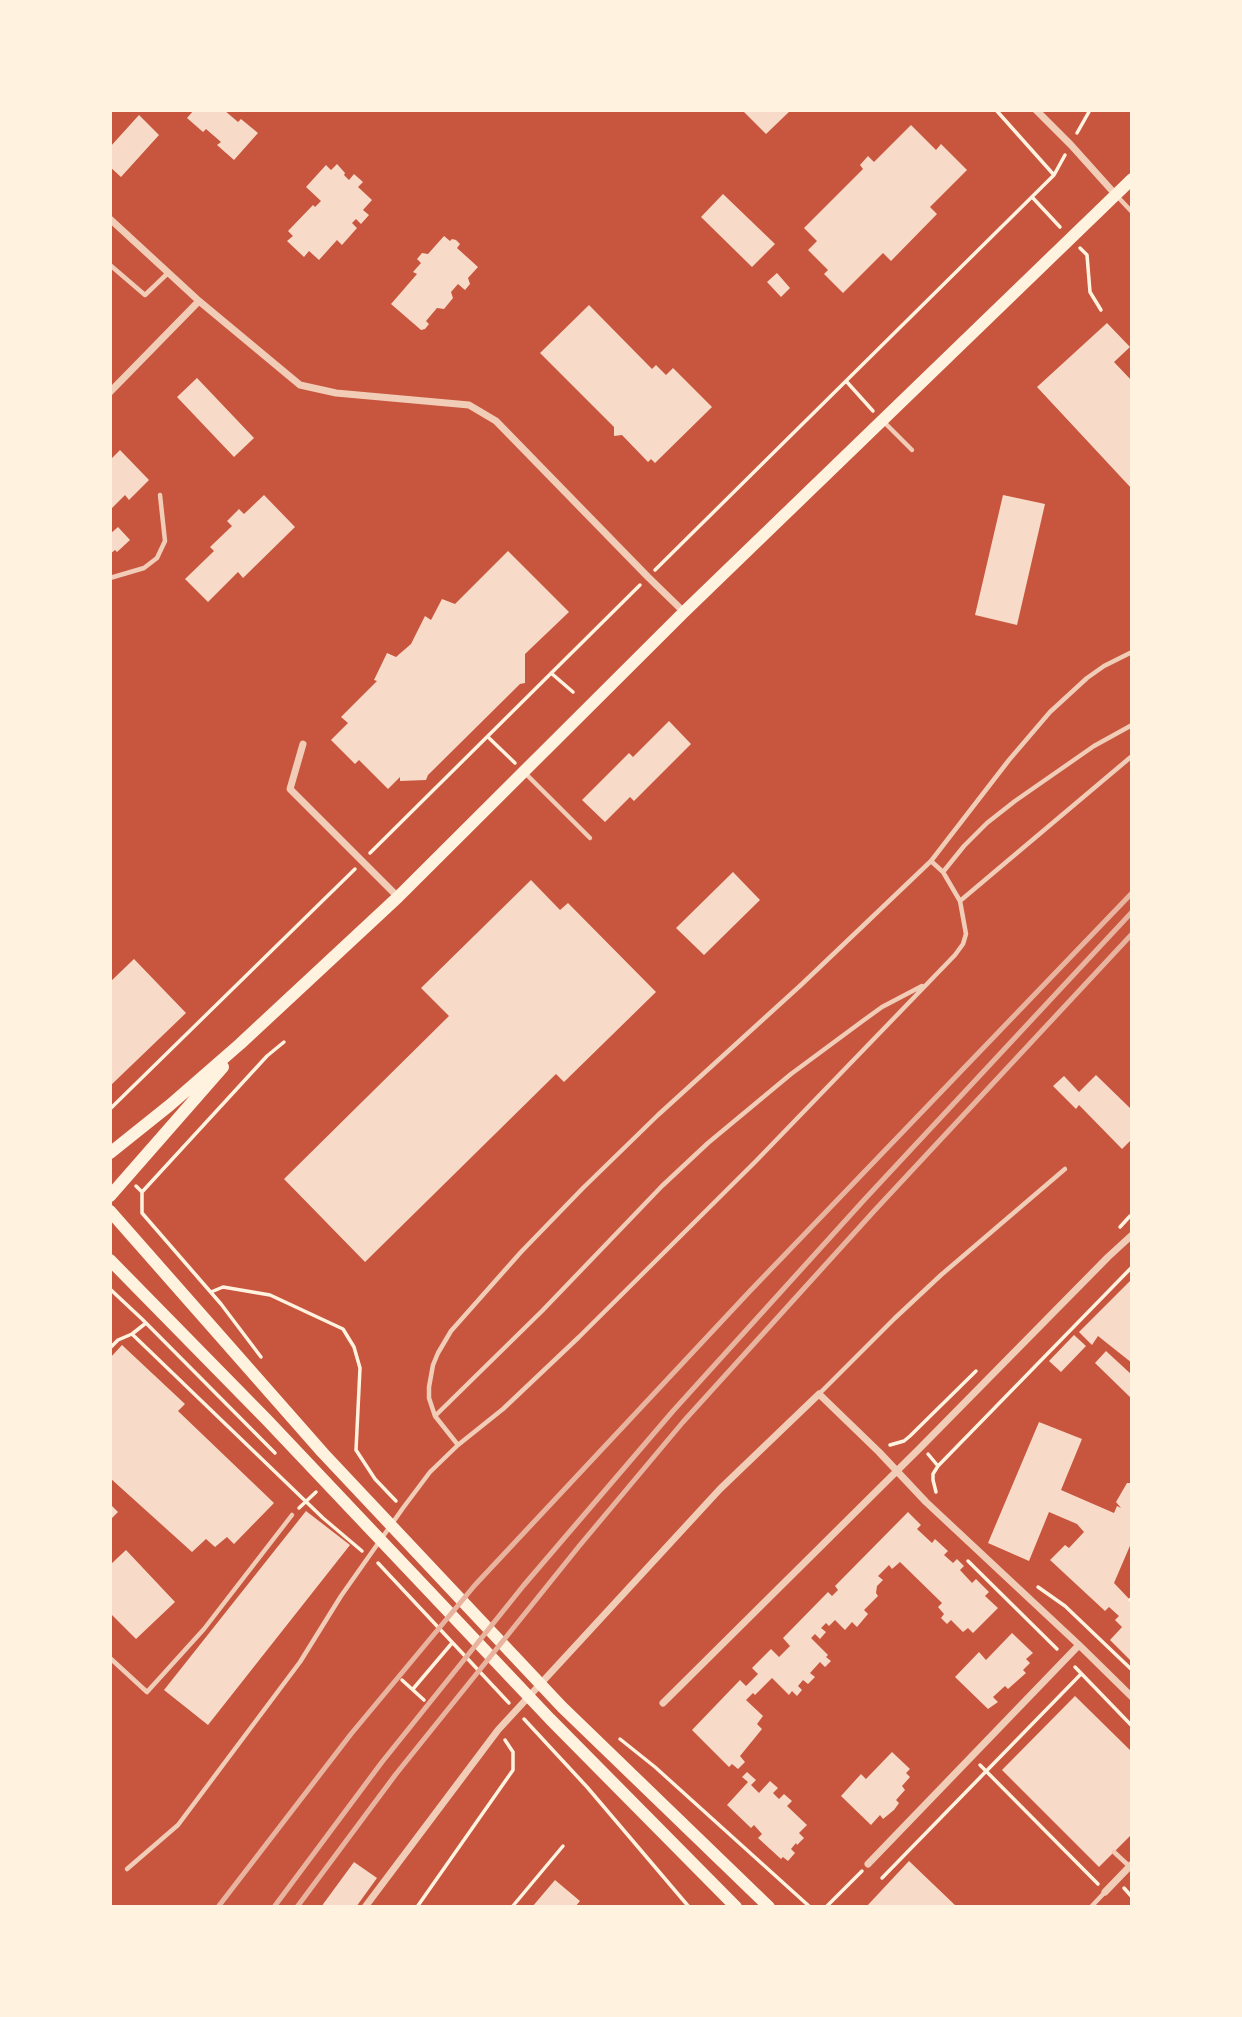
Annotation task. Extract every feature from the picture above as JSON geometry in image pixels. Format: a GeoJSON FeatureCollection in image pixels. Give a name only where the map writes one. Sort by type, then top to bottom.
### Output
{"type":"FeatureCollection","features":[{"type":"Feature","properties":{"kind":"main road"},"geometry":{"type":"LineString","coordinates":[[110,1153],[240,1044],[398,897],[684,612],[1132,179]]}},
{"type":"Feature","properties":{"kind":"main road"},"geometry":{"type":"LineString","coordinates":[[110,1196],[214,1078],[240,1044]]}},
{"type":"Feature","properties":{"kind":"main road"},"geometry":{"type":"LineString","coordinates":[[110,1211],[323,1453],[562,1707],[769,1907]]}},
{"type":"Feature","properties":{"kind":"main road"},"geometry":{"type":"LineString","coordinates":[[110,1260],[310,1465],[550,1719],[736,1907]]}},
{"type":"Feature","properties":{"kind":"street"},"geometry":{"type":"LineString","coordinates":[[1036,110],[1115,194]]}},
{"type":"Feature","properties":{"kind":"street"},"geometry":{"type":"LineString","coordinates":[[110,219],[199,301],[300,385],[336,393],[469,405],[496,421],[684,612]]}},
{"type":"Feature","properties":{"kind":"street"},"geometry":{"type":"LineString","coordinates":[[110,393],[199,301]]}},
{"type":"Feature","properties":{"kind":"street"},"geometry":{"type":"LineString","coordinates":[[303,744],[290,789],[398,897]]}},
{"type":"Feature","properties":{"kind":"street"},"geometry":{"type":"LineString","coordinates":[[663,1703],[1132,1235]]}},
{"type":"Feature","properties":{"kind":"street"},"geometry":{"type":"LineString","coordinates":[[366,1907],[498,1730],[720,1489],[820,1394],[926,1502],[1132,1697]]}},
{"type":"Feature","properties":{"kind":"street"},"geometry":{"type":"LineString","coordinates":[[868,1864],[1080,1645]]}},
{"type":"Feature","properties":{"kind":"street"},"geometry":{"type":"LineString","coordinates":[[1105,1892],[1130,1865]]}},
{"type":"Feature","properties":{"kind":"lane"},"geometry":{"type":"LineString","coordinates":[[1115,194],[1132,212]]}},
{"type":"Feature","properties":{"kind":"lane"},"geometry":{"type":"LineString","coordinates":[[110,265],[145,295],[168,272]]}},
{"type":"Feature","properties":{"kind":"lane"},"geometry":{"type":"LineString","coordinates":[[882,420],[912,450]]}},
{"type":"Feature","properties":{"kind":"lane"},"geometry":{"type":"LineString","coordinates":[[110,578],[144,568],[157,558],[165,541],[160,495]]}},
{"type":"Feature","properties":{"kind":"lane"},"geometry":{"type":"LineString","coordinates":[[458,1445],[435,1416],[429,1398],[430,1376],[438,1353],[451,1331],[497,1278],[583,1188],[932,861],[1009,760],[1050,712],[1087,678],[1132,652]]}},
{"type":"Feature","properties":{"kind":"lane"},"geometry":{"type":"LineString","coordinates":[[943,873],[964,846],[1015,801],[1094,746],[1132,724]]}},
{"type":"Feature","properties":{"kind":"lane"},"geometry":{"type":"LineString","coordinates":[[960,901],[1132,756]]}},
{"type":"Feature","properties":{"kind":"lane"},"geometry":{"type":"LineString","coordinates":[[524,772],[590,838]]}},
{"type":"Feature","properties":{"kind":"lane"},"geometry":{"type":"LineString","coordinates":[[127,1869],[178,1825],[300,1662],[341,1595],[430,1472],[458,1445],[503,1409],[579,1337],[756,1161],[955,955],[965,940],[964,915],[960,901],[943,873],[932,861]]}},
{"type":"Feature","properties":{"kind":"lane"},"geometry":{"type":"LineString","coordinates":[[435,1416],[542,1311],[662,1186],[708,1143],[791,1074],[864,1020],[882,1007],[926,984]]}},
{"type":"Feature","properties":{"kind":"lane"},"geometry":{"type":"LineString","coordinates":[[820,1394],[941,1275],[1065,1169]]}},
{"type":"Feature","properties":{"kind":"lane"},"geometry":{"type":"LineString","coordinates":[[110,1658],[147,1692],[204,1629],[292,1515]]}},
{"type":"Feature","properties":{"kind":"lane"},"geometry":{"type":"LineString","coordinates":[[1114,1852],[1130,1865]]}},
{"type":"Feature","properties":{"kind":"lane"},"geometry":{"type":"LineString","coordinates":[[1095,1905],[1105,1892]]}},
{"type":"Feature","properties":{"kind":"path"},"geometry":{"type":"LineString","coordinates":[[996,110],[1054,175]]}},
{"type":"Feature","properties":{"kind":"path"},"geometry":{"type":"LineString","coordinates":[[110,1108],[362,862],[1054,175],[1090,110]]}},
{"type":"Feature","properties":{"kind":"path"},"geometry":{"type":"LineString","coordinates":[[1032,197],[1087,255],[1090,292],[1101,310]]}},
{"type":"Feature","properties":{"kind":"path"},"geometry":{"type":"LineString","coordinates":[[846,381],[882,420]]}},
{"type":"Feature","properties":{"kind":"path"},"geometry":{"type":"LineString","coordinates":[[551,673],[573,692]]}},
{"type":"Feature","properties":{"kind":"path"},"geometry":{"type":"LineString","coordinates":[[488,737],[524,772]]}},
{"type":"Feature","properties":{"kind":"path"},"geometry":{"type":"LineString","coordinates":[[261,1357],[211,1293],[142,1213],[142,1192],[267,1056],[284,1042]]}},
{"type":"Feature","properties":{"kind":"path"},"geometry":{"type":"LineString","coordinates":[[1116,1231],[1132,1217]]}},
{"type":"Feature","properties":{"kind":"path"},"geometry":{"type":"LineString","coordinates":[[936,1492],[933,1474],[938,1466],[1132,1266]]}},
{"type":"Feature","properties":{"kind":"path"},"geometry":{"type":"LineString","coordinates":[[211,1293],[223,1287],[270,1295],[343,1329],[354,1347],[360,1368],[356,1450],[375,1479],[402,1508]]}},
{"type":"Feature","properties":{"kind":"path"},"geometry":{"type":"LineString","coordinates":[[110,1289],[281,1459]]}},
{"type":"Feature","properties":{"kind":"path"},"geometry":{"type":"LineString","coordinates":[[110,1348],[146,1323]]}},
{"type":"Feature","properties":{"kind":"path"},"geometry":{"type":"LineString","coordinates":[[132,1334],[323,1518],[369,1556]]}},
{"type":"Feature","properties":{"kind":"path"},"geometry":{"type":"LineString","coordinates":[[879,1452],[910,1436],[979,1367]]}},
{"type":"Feature","properties":{"kind":"path"},"geometry":{"type":"LineString","coordinates":[[307,1486],[316,1496]]}},
{"type":"Feature","properties":{"kind":"path"},"geometry":{"type":"LineString","coordinates":[[352,1535],[451,1644],[513,1707]]}},
{"type":"Feature","properties":{"kind":"path"},"geometry":{"type":"LineString","coordinates":[[965,1558],[1132,1726]]}},
{"type":"Feature","properties":{"kind":"path"},"geometry":{"type":"LineString","coordinates":[[1032,1583],[1065,1606],[1132,1670]]}},
{"type":"Feature","properties":{"kind":"path"},"geometry":{"type":"LineString","coordinates":[[413,1689],[451,1644]]}},
{"type":"Feature","properties":{"kind":"path"},"geometry":{"type":"LineString","coordinates":[[881,1878],[1081,1673]]}},
{"type":"Feature","properties":{"kind":"path"},"geometry":{"type":"LineString","coordinates":[[402,1680],[424,1700]]}},
{"type":"Feature","properties":{"kind":"path"},"geometry":{"type":"LineString","coordinates":[[521,1715],[587,1787],[689,1907]]}},
{"type":"Feature","properties":{"kind":"path"},"geometry":{"type":"LineString","coordinates":[[417,1907],[513,1770],[513,1752],[498,1730]]}},
{"type":"Feature","properties":{"kind":"path"},"geometry":{"type":"LineString","coordinates":[[613,1733],[810,1907]]}},
{"type":"Feature","properties":{"kind":"path"},"geometry":{"type":"LineString","coordinates":[[971,1756],[1105,1892]]}},
{"type":"Feature","properties":{"kind":"path"},"geometry":{"type":"LineString","coordinates":[[512,1907],[563,1846]]}},
{"type":"Feature","properties":{"kind":"path"},"geometry":{"type":"LineString","coordinates":[[826,1907],[868,1864]]}},
{"type":"Feature","properties":{"kind":"building"},"geometry":{"type":"Polygon","coordinates":[[[194,110],[224,110],[258,133],[234,160],[217,145],[221,142],[206,129],[203,132],[187,118],[194,110]]]}},
{"type":"Feature","properties":{"kind":"building"},"geometry":{"type":"Polygon","coordinates":[[[742,110],[791,110],[766,134],[742,110]]]}},
{"type":"Feature","properties":{"kind":"building"},"geometry":{"type":"Polygon","coordinates":[[[139,115],[159,135],[121,177],[110,167],[110,147],[139,115]]]}},
{"type":"Feature","properties":{"kind":"building"},"geometry":{"type":"Polygon","coordinates":[[[911,125],[936,150],[941,144],[967,170],[930,207],[937,214],[891,261],[883,253],[843,293],[824,274],[828,270],[808,250],[817,241],[804,228],[863,169],[860,165],[868,156],[874,162],[911,125]]]}},
{"type":"Feature","properties":{"kind":"building"},"geometry":{"type":"Polygon","coordinates":[[[337,164],[349,180],[354,174],[363,182],[358,187],[372,200],[363,210],[369,215],[361,224],[356,219],[352,223],[357,228],[342,245],[337,240],[319,260],[309,251],[304,257],[287,241],[293,236],[288,231],[313,205],[315,207],[321,201],[306,187],[326,165],[331,170],[337,164]]]}},
{"type":"Feature","properties":{"kind":"building"},"geometry":{"type":"Polygon","coordinates":[[[723,194],[775,244],[752,267],[701,217],[723,194]]]}},
{"type":"Feature","properties":{"kind":"building"},"geometry":{"type":"Polygon","coordinates":[[[444,236],[450,241],[456,240],[460,244],[457,248],[478,267],[468,278],[470,284],[465,290],[458,284],[451,292],[453,298],[444,309],[437,308],[426,321],[429,324],[421,330],[391,304],[417,274],[413,272],[421,263],[417,259],[422,253],[428,254],[444,236]]]}},
{"type":"Feature","properties":{"kind":"building"},"geometry":{"type":"Polygon","coordinates":[[[777,273],[790,288],[781,297],[767,282],[777,273]]]}},
{"type":"Feature","properties":{"kind":"building"},"geometry":{"type":"Polygon","coordinates":[[[589,305],[652,369],[656,365],[666,375],[673,368],[712,407],[655,463],[651,459],[648,462],[622,435],[614,436],[614,427],[540,353],[589,305]]]}},
{"type":"Feature","properties":{"kind":"building"},"geometry":{"type":"Polygon","coordinates":[[[1107,323],[1130,347],[1114,362],[1132,381],[1132,489],[1037,387],[1107,323]]]}},
{"type":"Feature","properties":{"kind":"building"},"geometry":{"type":"Polygon","coordinates":[[[197,378],[254,438],[234,457],[177,397],[197,378]]]}},
{"type":"Feature","properties":{"kind":"building"},"geometry":{"type":"Polygon","coordinates":[[[120,450],[149,480],[129,500],[125,495],[110,510],[110,460],[120,450]]]}},
{"type":"Feature","properties":{"kind":"building"},"geometry":{"type":"Polygon","coordinates":[[[264,495],[295,527],[243,578],[238,572],[208,602],[185,579],[214,551],[210,547],[232,526],[227,521],[239,509],[244,514],[264,495]]]}},
{"type":"Feature","properties":{"kind":"building"},"geometry":{"type":"Polygon","coordinates":[[[1003,495],[1045,504],[1017,625],[975,615],[1003,495]]]}},
{"type":"Feature","properties":{"kind":"building"},"geometry":{"type":"Polygon","coordinates":[[[118,527],[130,540],[117,552],[115,550],[110,554],[110,534],[118,527]]]}},
{"type":"Feature","properties":{"kind":"building"},"geometry":{"type":"Polygon","coordinates":[[[508,551],[569,612],[525,654],[525,683],[520,684],[426,780],[400,781],[400,777],[388,789],[359,760],[355,764],[331,740],[348,723],[341,717],[377,681],[374,680],[387,653],[396,657],[411,644],[425,616],[431,620],[442,599],[455,604],[508,551]]]}},
{"type":"Feature","properties":{"kind":"building"},"geometry":{"type":"Polygon","coordinates":[[[669,721],[691,744],[634,801],[630,797],[605,822],[582,800],[629,753],[633,757],[669,721]]]}},
{"type":"Feature","properties":{"kind":"building"},"geometry":{"type":"Polygon","coordinates":[[[733,872],[760,900],[704,955],[676,928],[733,872]]]}},
{"type":"Feature","properties":{"kind":"building"},"geometry":{"type":"Polygon","coordinates":[[[531,880],[560,910],[568,903],[656,992],[564,1082],[556,1074],[365,1262],[284,1179],[449,1016],[421,988],[531,880]]]}},
{"type":"Feature","properties":{"kind":"building"},"geometry":{"type":"Polygon","coordinates":[[[134,959],[186,1013],[110,1086],[110,982],[134,959]]]}},
{"type":"Feature","properties":{"kind":"building"},"geometry":{"type":"Polygon","coordinates":[[[1096,1075],[1132,1110],[1132,1139],[1122,1149],[1079,1105],[1076,1109],[1053,1086],[1064,1076],[1079,1092],[1096,1075]]]}},
{"type":"Feature","properties":{"kind":"building"},"geometry":{"type":"Polygon","coordinates":[[[1132,1279],[1132,1363],[1098,1336],[1092,1345],[1079,1332],[1132,1279]]]}},
{"type":"Feature","properties":{"kind":"building"},"geometry":{"type":"Polygon","coordinates":[[[1074,1335],[1086,1346],[1061,1372],[1049,1361],[1074,1335]]]}},
{"type":"Feature","properties":{"kind":"building"},"geometry":{"type":"Polygon","coordinates":[[[122,1345],[185,1404],[178,1411],[274,1503],[234,1544],[227,1537],[215,1547],[206,1539],[192,1552],[110,1478],[110,1358],[122,1345]]]}},
{"type":"Feature","properties":{"kind":"building"},"geometry":{"type":"Polygon","coordinates":[[[1106,1351],[1132,1375],[1132,1399],[1095,1363],[1106,1351]]]}},
{"type":"Feature","properties":{"kind":"building"},"geometry":{"type":"Polygon","coordinates":[[[1039,1422],[1082,1439],[1061,1490],[1114,1513],[1117,1506],[1121,1508],[1116,1502],[1127,1483],[1132,1483],[1132,1541],[1114,1583],[1132,1602],[1132,1662],[1110,1640],[1122,1627],[1115,1620],[1119,1616],[1109,1607],[1105,1611],[1050,1560],[1065,1545],[1069,1548],[1084,1532],[1077,1524],[1049,1512],[1029,1561],[988,1543],[1039,1422]]]}},
{"type":"Feature","properties":{"kind":"building"},"geometry":{"type":"Polygon","coordinates":[[[110,1504],[118,1512],[110,1520],[110,1504]]]}},
{"type":"Feature","properties":{"kind":"building"},"geometry":{"type":"Polygon","coordinates":[[[306,1511],[350,1545],[208,1725],[164,1690],[306,1511]]]}},
{"type":"Feature","properties":{"kind":"building"},"geometry":{"type":"Polygon","coordinates":[[[908,1512],[921,1525],[917,1529],[932,1543],[935,1539],[948,1551],[944,1555],[953,1563],[957,1559],[964,1566],[960,1570],[972,1583],[976,1579],[989,1592],[985,1596],[998,1608],[973,1633],[968,1628],[963,1632],[951,1620],[947,1624],[941,1618],[944,1614],[938,1607],[942,1603],[900,1562],[892,1569],[889,1565],[878,1576],[883,1580],[877,1586],[878,1596],[864,1610],[868,1614],[857,1627],[852,1622],[845,1630],[835,1620],[829,1626],[826,1623],[821,1628],[826,1632],[820,1639],[815,1634],[811,1638],[831,1661],[825,1667],[820,1662],[810,1673],[815,1677],[808,1684],[803,1680],[798,1686],[802,1690],[797,1696],[792,1691],[789,1695],[772,1678],[746,1700],[763,1716],[757,1724],[762,1729],[740,1756],[745,1762],[738,1769],[732,1764],[729,1767],[692,1730],[740,1680],[746,1686],[758,1674],[752,1668],[771,1649],[779,1657],[790,1646],[783,1638],[828,1592],[832,1596],[838,1590],[835,1586],[908,1512]]]}},
{"type":"Feature","properties":{"kind":"building"},"geometry":{"type":"Polygon","coordinates":[[[126,1550],[175,1602],[136,1639],[110,1613],[110,1565],[126,1550]]]}},
{"type":"Feature","properties":{"kind":"building"},"geometry":{"type":"Polygon","coordinates":[[[1012,1633],[1033,1653],[1026,1659],[1030,1663],[1023,1670],[1026,1673],[1008,1689],[1005,1686],[993,1697],[998,1702],[988,1709],[955,1677],[979,1652],[986,1660],[1012,1633]]]}},
{"type":"Feature","properties":{"kind":"building"},"geometry":{"type":"Polygon","coordinates":[[[1075,1696],[1132,1752],[1132,1834],[1099,1867],[1002,1770],[1075,1696]]]}},
{"type":"Feature","properties":{"kind":"building"},"geometry":{"type":"Polygon","coordinates":[[[892,1752],[910,1769],[906,1773],[910,1777],[902,1786],[905,1790],[896,1800],[899,1803],[894,1810],[883,1819],[880,1815],[871,1825],[841,1796],[861,1774],[866,1779],[892,1752]]]}},
{"type":"Feature","properties":{"kind":"building"},"geometry":{"type":"Polygon","coordinates":[[[747,1772],[756,1780],[751,1785],[759,1793],[770,1781],[778,1788],[773,1793],[779,1799],[784,1794],[792,1801],[787,1806],[807,1825],[799,1833],[804,1838],[791,1849],[795,1853],[788,1861],[783,1857],[781,1859],[758,1838],[762,1834],[754,1825],[751,1828],[727,1805],[748,1782],[742,1777],[747,1772]]]}},
{"type":"Feature","properties":{"kind":"building"},"geometry":{"type":"Polygon","coordinates":[[[909,1861],[957,1907],[866,1907],[909,1861]]]}},
{"type":"Feature","properties":{"kind":"building"},"geometry":{"type":"Polygon","coordinates":[[[354,1862],[377,1878],[356,1907],[321,1907],[354,1862]]]}},
{"type":"Feature","properties":{"kind":"building"},"geometry":{"type":"Polygon","coordinates":[[[555,1880],[580,1901],[575,1907],[532,1907],[555,1880]]]}},
{"type":"Feature","properties":{"kind":"railway"},"geometry":{"type":"LineString","coordinates":[[218,1907],[351,1734],[475,1585],[750,1291],[1132,893]]}},
{"type":"Feature","properties":{"kind":"railway"},"geometry":{"type":"LineString","coordinates":[[274,1907],[382,1762],[524,1585],[673,1411],[864,1200],[1132,912]]}},
{"type":"Feature","properties":{"kind":"railway"},"geometry":{"type":"LineString","coordinates":[[297,1907],[396,1774],[580,1545],[683,1422],[875,1210],[1132,934]]}}]}
